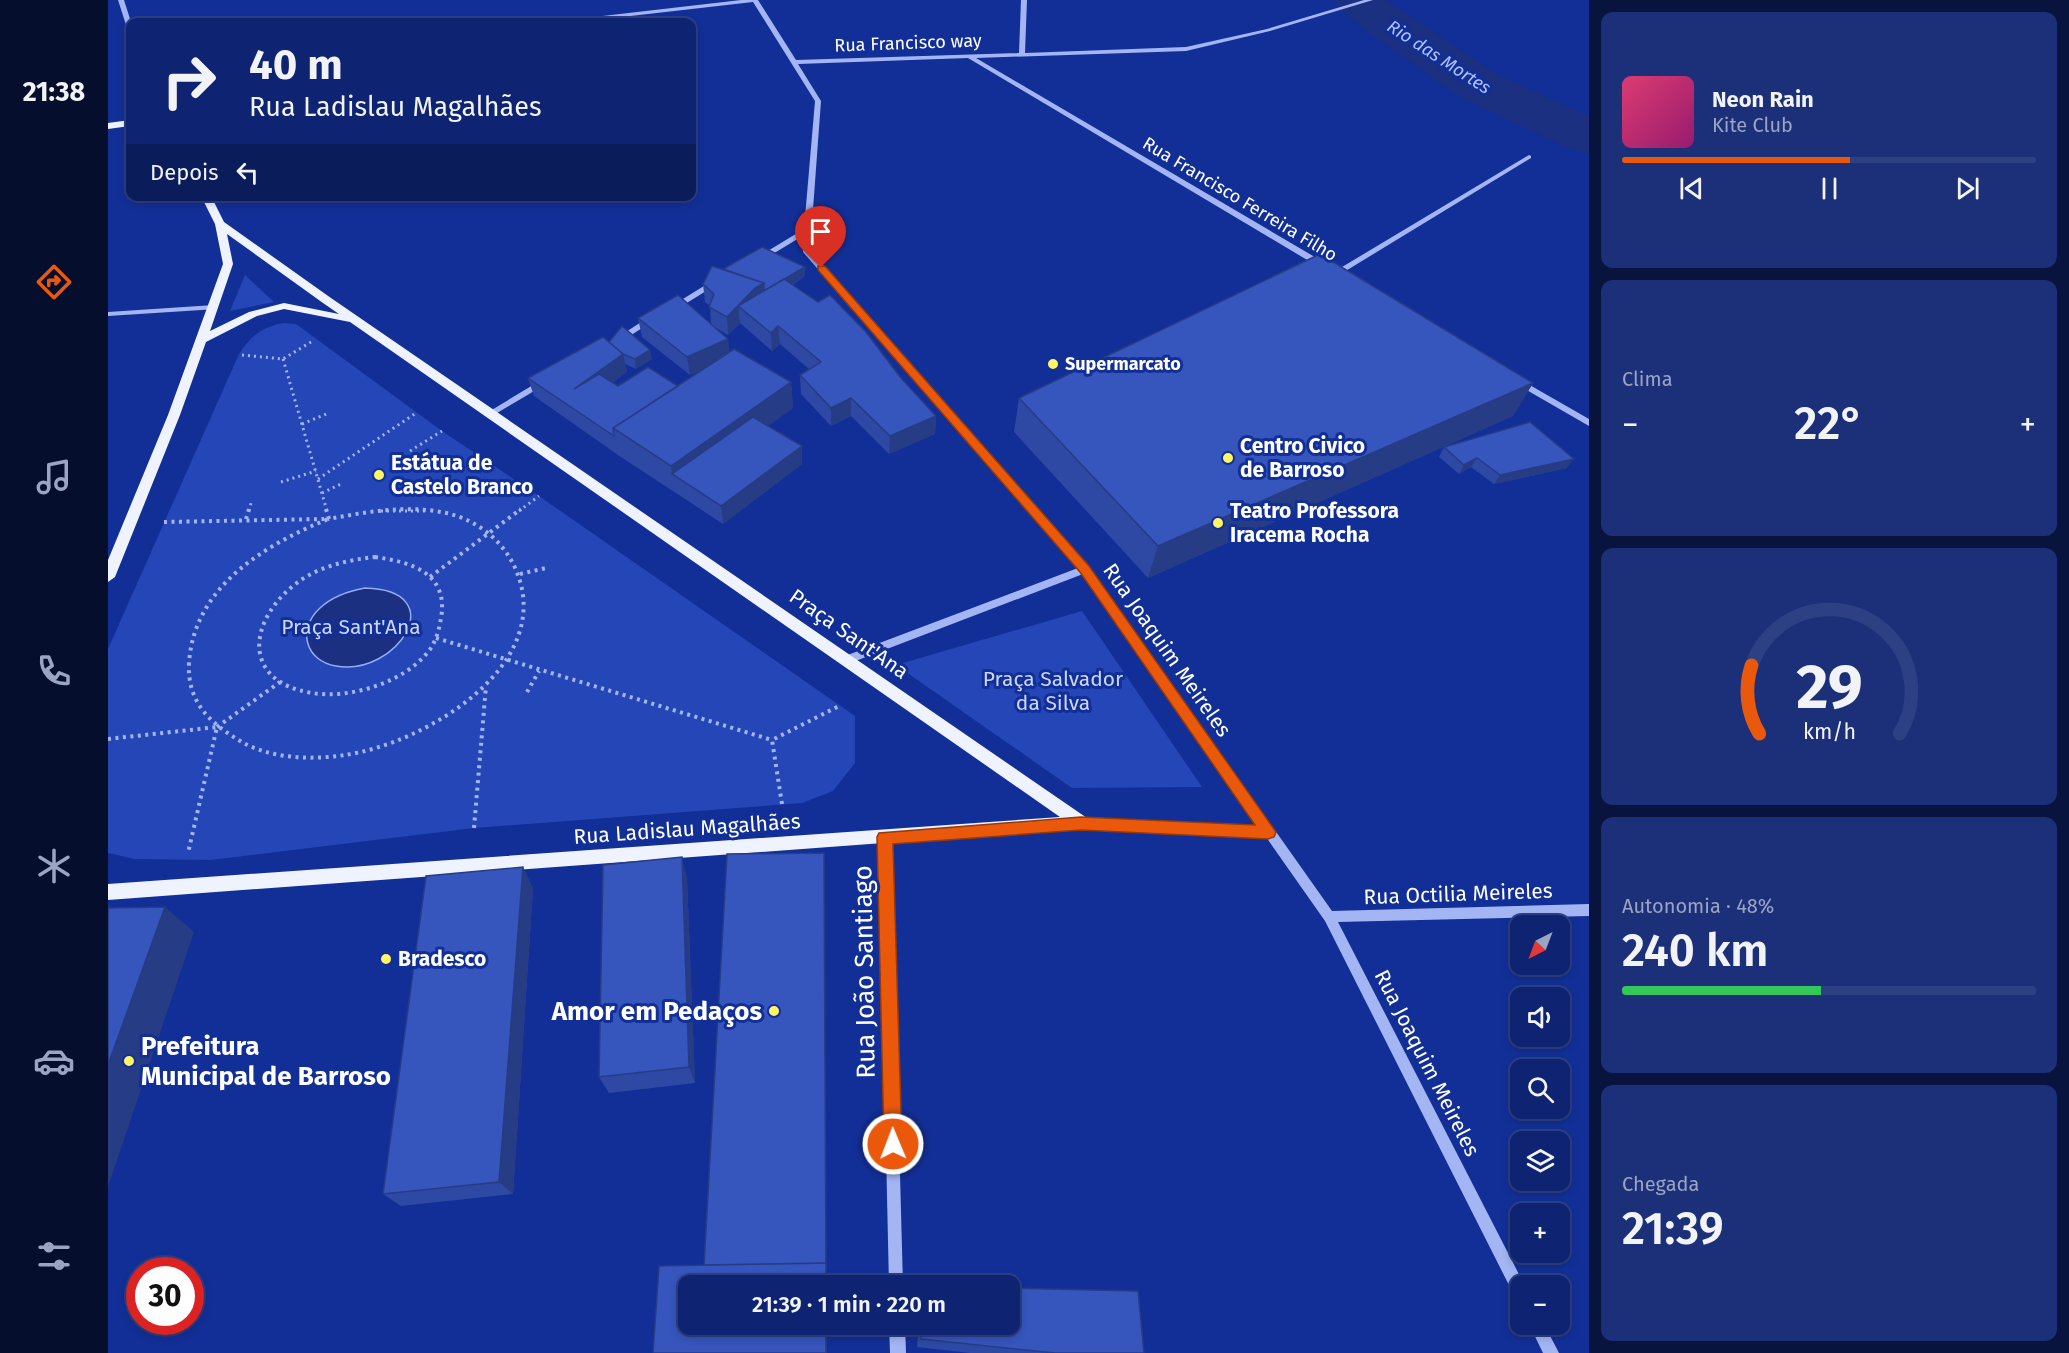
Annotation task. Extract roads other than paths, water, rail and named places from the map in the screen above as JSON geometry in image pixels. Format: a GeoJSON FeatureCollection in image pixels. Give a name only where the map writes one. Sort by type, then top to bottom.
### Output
{"type":"FeatureCollection","features":[{"type":"Feature","properties":{"kind":"main road"},"geometry":{"type":"LineString","coordinates":[[108,126],[126,124]]}},
{"type":"Feature","properties":{"kind":"main road"},"geometry":{"type":"LineString","coordinates":[[108,577],[202,339],[228,264],[220,224],[208,201]]}},
{"type":"Feature","properties":{"kind":"main road","name":"Praça Sant'Ana"},"geometry":{"type":"LineString","coordinates":[[220,224],[353,320],[849,659],[1081,823]]}},
{"type":"Feature","properties":{"kind":"main road"},"geometry":{"type":"LineString","coordinates":[[202,339],[253,314],[284,306],[353,320]]}},
{"type":"Feature","properties":{"kind":"main road","name":"Rua Ladislau Magalhães"},"geometry":{"type":"LineString","coordinates":[[109,891],[1081,823]]}},
{"type":"Feature","properties":{"kind":"street"},"geometry":{"type":"LineString","coordinates":[[122,0],[127,18]]}},
{"type":"Feature","properties":{"kind":"street"},"geometry":{"type":"LineString","coordinates":[[602,18],[755,0]]}},
{"type":"Feature","properties":{"kind":"street","name":"Rua Joaquim Meireles"},"geometry":{"type":"LineString","coordinates":[[755,0],[818,101],[806,250],[1084,569],[1329,918],[1511,1275]]}},
{"type":"Feature","properties":{"kind":"street"},"geometry":{"type":"LineString","coordinates":[[1022,54],[1024,0]]}},
{"type":"Feature","properties":{"kind":"street","name":"Rua Francisco way"},"geometry":{"type":"LineString","coordinates":[[794,62],[1186,49],[1302,20],[1370,0]]}},
{"type":"Feature","properties":{"kind":"street","name":"Rua Francisco Ferreira Filho"},"geometry":{"type":"LineString","coordinates":[[969,56],[1346,279]]}},
{"type":"Feature","properties":{"kind":"street"},"geometry":{"type":"LineString","coordinates":[[1336,273],[1529,157]]}},
{"type":"Feature","properties":{"kind":"street"},"geometry":{"type":"LineString","coordinates":[[753,261],[807,230]]}},
{"type":"Feature","properties":{"kind":"street"},"geometry":{"type":"LineString","coordinates":[[614,342],[724,278]]}},
{"type":"Feature","properties":{"kind":"street"},"geometry":{"type":"LineString","coordinates":[[108,314],[214,307]]}},
{"type":"Feature","properties":{"kind":"street"},"geometry":{"type":"LineString","coordinates":[[1508,375],[1589,423]]}},
{"type":"Feature","properties":{"kind":"street"},"geometry":{"type":"LineString","coordinates":[[489,414],[553,376]]}},
{"type":"Feature","properties":{"kind":"street"},"geometry":{"type":"LineString","coordinates":[[849,659],[1084,569]]}},
{"type":"Feature","properties":{"kind":"street","name":"Rua Ladislau Magalhães"},"geometry":{"type":"LineString","coordinates":[[1081,823],[1268,832]]}},
{"type":"Feature","properties":{"kind":"street","name":"Rua João Santiago"},"geometry":{"type":"LineString","coordinates":[[885,837],[896,1275]]}},
{"type":"Feature","properties":{"kind":"street","name":"Rua Octilia Meireles"},"geometry":{"type":"LineString","coordinates":[[1329,918],[1589,910]]}},
{"type":"Feature","properties":{"kind":"street"},"geometry":{"type":"LineString","coordinates":[[897,1335],[898,1353]]}},
{"type":"Feature","properties":{"kind":"street"},"geometry":{"type":"LineString","coordinates":[[1542,1335],[1551,1353]]}},
{"type":"Feature","properties":{"kind":"waterway","name":"Rio das Mortes"},"geometry":{"type":"LineString","coordinates":[[1358,0],[1390,26],[1479,86],[1589,137]]}},
{"type":"Feature","properties":{"kind":"place","name":"Supermarcato"},"geometry":{"type":"Point","coordinates":[1053,364]}},
{"type":"Feature","properties":{"kind":"place","name":"Centro Civico de Barroso"},"geometry":{"type":"Point","coordinates":[1228,458]}},
{"type":"Feature","properties":{"kind":"place","name":"Estátua de Castelo Branco"},"geometry":{"type":"Point","coordinates":[379,475]}},
{"type":"Feature","properties":{"kind":"place","name":"Teatro Professora Iracema Rocha"},"geometry":{"type":"Point","coordinates":[1218,523]}},
{"type":"Feature","properties":{"kind":"place","name":"Bradesco"},"geometry":{"type":"Point","coordinates":[386,959]}},
{"type":"Feature","properties":{"kind":"place","name":"Amor em Pedaços"},"geometry":{"type":"Point","coordinates":[774,1011]}},
{"type":"Feature","properties":{"kind":"place","name":"Prefeitura Municipal de Barroso"},"geometry":{"type":"Point","coordinates":[129,1061]}},
{"type":"Feature","properties":{"kind":"park label","name":"Praça Salvador da Silva"},"geometry":{"type":"Point","coordinates":[1053,691]}}]}
